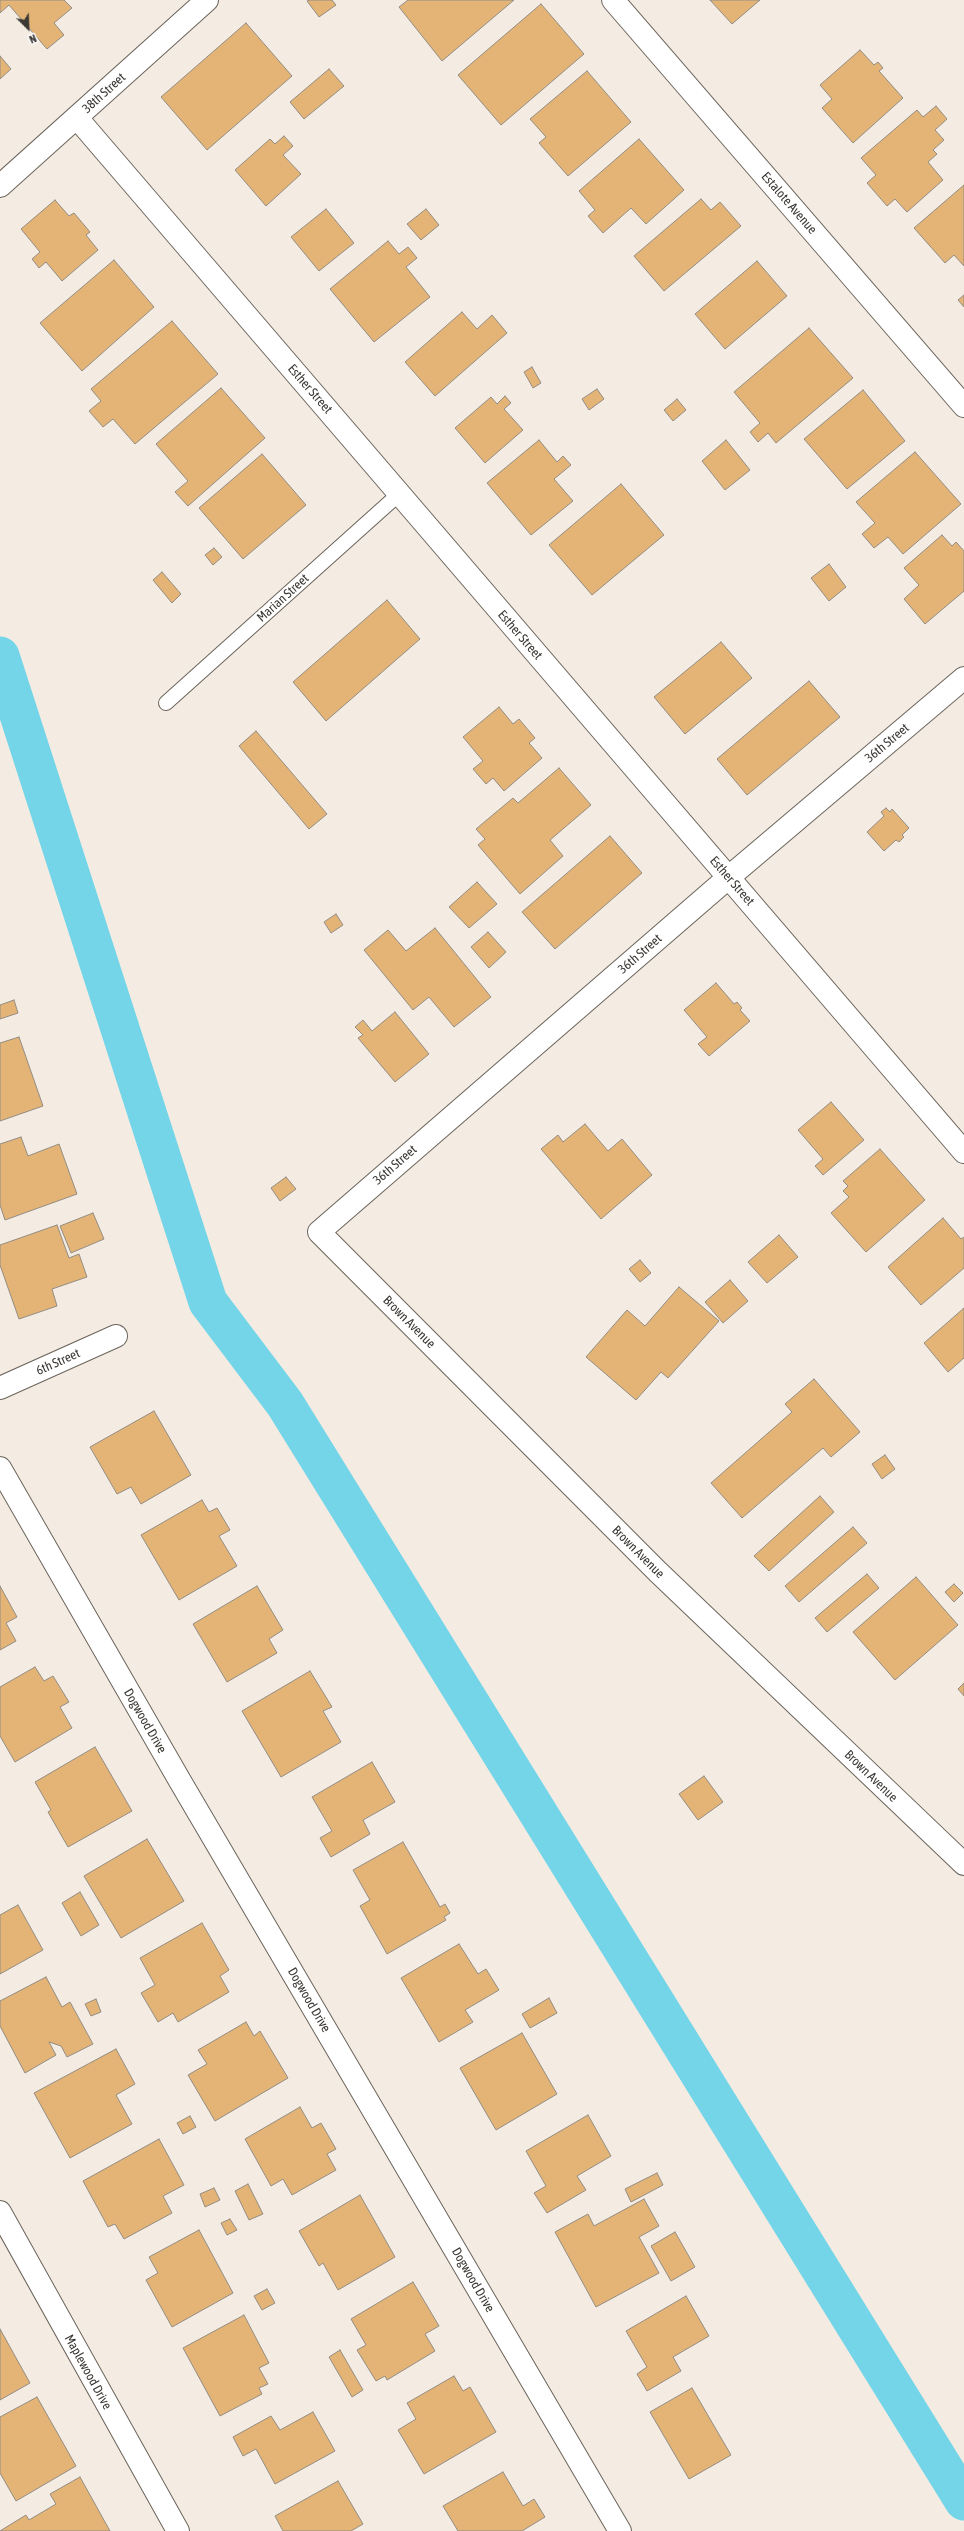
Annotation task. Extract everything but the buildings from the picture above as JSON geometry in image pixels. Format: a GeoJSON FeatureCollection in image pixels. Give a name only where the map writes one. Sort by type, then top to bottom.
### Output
{"type":"FeatureCollection","features":[{"type":"Feature","properties":{"kind":"street","name":"38th Street"},"geometry":{"type":"LineString","coordinates":[[0,186],[207,0]]}},
{"type":"Feature","properties":{"kind":"street","name":"Estalote Avenue"},"geometry":{"type":"LineString","coordinates":[[614,0],[964,406]]}},
{"type":"Feature","properties":{"kind":"street","name":"Esther Street"},"geometry":{"type":"LineString","coordinates":[[77,118],[964,1152]]}},
{"type":"Feature","properties":{"kind":"street","name":"36th Street"},"geometry":{"type":"LineString","coordinates":[[319,1232],[728,877],[964,678]]}},
{"type":"Feature","properties":{"kind":"street","name":"Brown Avenue"},"geometry":{"type":"LineString","coordinates":[[319,1232],[658,1572],[964,1864]]}},
{"type":"Feature","properties":{"kind":"street","name":"6th Street"},"geometry":{"type":"LineString","coordinates":[[0,1388],[116,1336]]}},
{"type":"Feature","properties":{"kind":"street","name":"Dogwood Drive"},"geometry":{"type":"LineString","coordinates":[[0,1468],[180,1781],[620,2531]]}},
{"type":"Feature","properties":{"kind":"street","name":"Maplewood Drive"},"geometry":{"type":"LineString","coordinates":[[0,2212],[178,2531]]}},
{"type":"Feature","properties":{"kind":"lane","name":"Marian Street"},"geometry":{"type":"LineString","coordinates":[[166,703],[399,494]]}},
{"type":"Feature","properties":{"kind":"waterway"},"geometry":{"type":"LineString","coordinates":[[0,656],[208,1302],[285,1404],[964,2501]]}}]}
